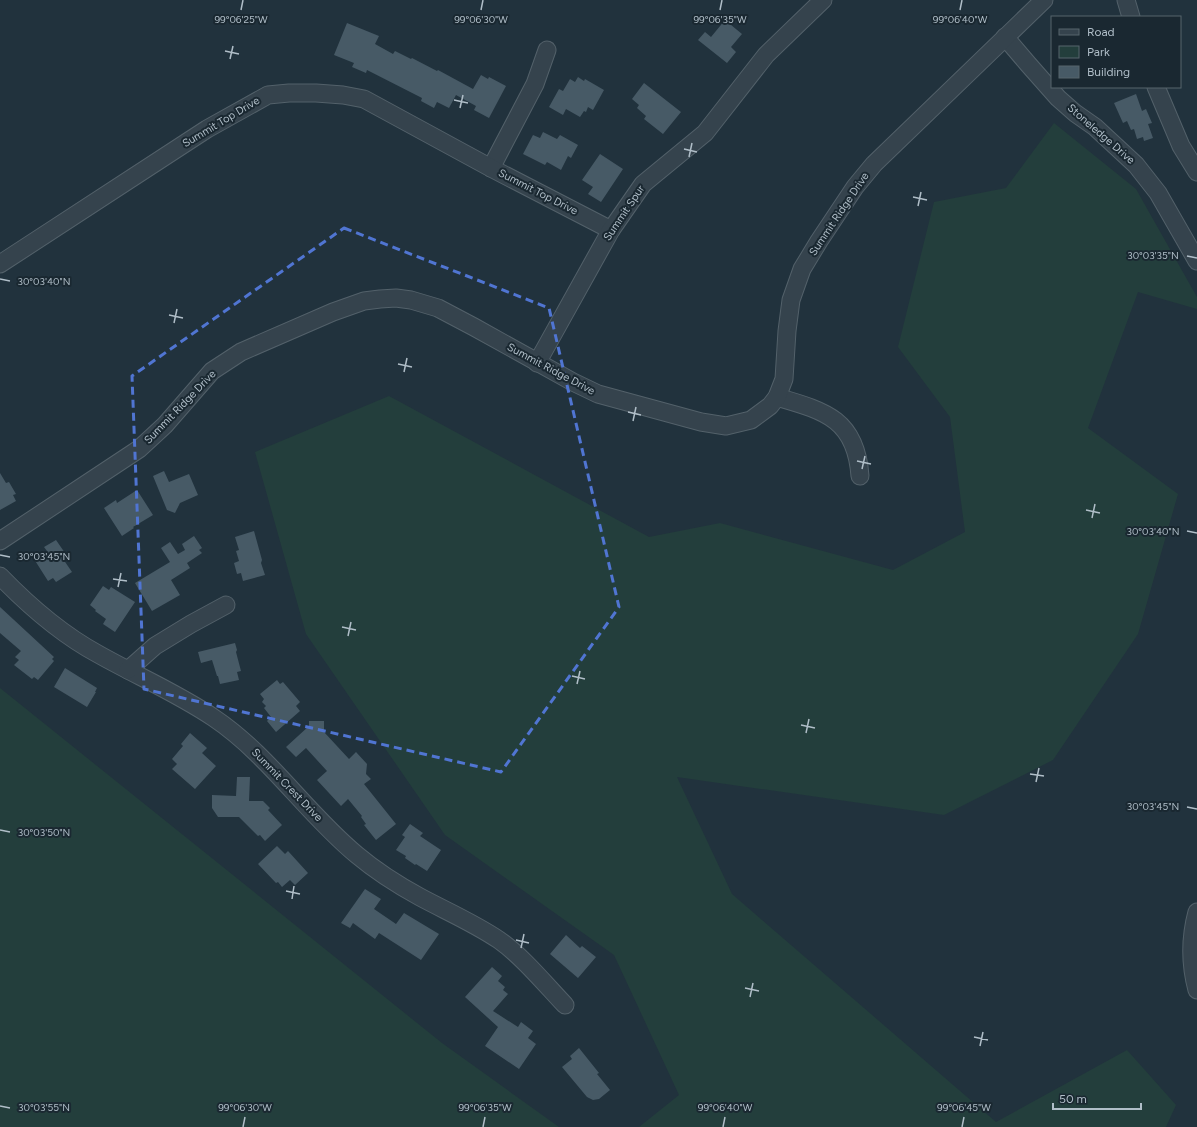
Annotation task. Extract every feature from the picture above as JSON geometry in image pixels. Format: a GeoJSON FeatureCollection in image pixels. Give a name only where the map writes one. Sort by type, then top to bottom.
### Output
{"type":"FeatureCollection","features":[{"type":"Feature","properties":{"kind":"street","name":"Summit Spur"},"geometry":{"type":"LineString","coordinates":[[537,363],[611,230],[643,184],[705,133],[766,55],[823,0]]}},
{"type":"Feature","properties":{"kind":"street","name":"Summit Ridge Drive"},"geometry":{"type":"LineString","coordinates":[[0,541],[139,449],[165,425],[212,371],[241,352],[332,312],[364,301],[396,298],[424,303],[450,314],[537,363],[598,394],[701,422],[726,426],[751,420],[770,406],[777,397],[784,379],[787,331],[791,300],[802,269],[855,187],[874,164],[1044,0]]}},
{"type":"Feature","properties":{"kind":"street"},"geometry":{"type":"LineString","coordinates":[[1126,0],[1131,16]]}},
{"type":"Feature","properties":{"kind":"street","name":"Stoneledge Drive"},"geometry":{"type":"LineString","coordinates":[[1006,37],[1058,98],[1075,113],[1101,132],[1136,165],[1158,193],[1197,261]]}},
{"type":"Feature","properties":{"kind":"street"},"geometry":{"type":"LineString","coordinates":[[491,168],[534,84],[547,50]]}},
{"type":"Feature","properties":{"kind":"street"},"geometry":{"type":"LineString","coordinates":[[1156,88],[1181,146],[1197,172]]}},
{"type":"Feature","properties":{"kind":"street","name":"Summit Top Drive"},"geometry":{"type":"LineString","coordinates":[[0,264],[207,129],[268,95],[289,93],[343,95],[364,99],[491,168],[611,230]]}},
{"type":"Feature","properties":{"kind":"street"},"geometry":{"type":"LineString","coordinates":[[777,397],[825,413],[840,423],[855,445],[858,453],[860,476]]}},
{"type":"Feature","properties":{"kind":"street","name":"Summit Crest Drive"},"geometry":{"type":"LineString","coordinates":[[0,576],[39,614],[67,635],[96,654],[192,703],[217,720],[246,744],[336,836],[358,855],[398,884],[499,940],[518,956],[565,1006]]}},
{"type":"Feature","properties":{"kind":"street"},"geometry":{"type":"LineString","coordinates":[[128,670],[155,646],[226,605]]}},
{"type":"Feature","properties":{"kind":"street"},"geometry":{"type":"LineString","coordinates":[[1197,912],[1193,928],[1191,959],[1197,990]]}},
{"type":"Feature","properties":{"kind":"highlighted area"},"geometry":{"type":"Polygon","coordinates":[[[344,228],[549,308],[619,607],[501,772],[144,689],[132,376],[344,228]]]}},
{"type":"Feature","properties":{"kind":"green space"},"geometry":{"type":"Polygon","coordinates":[[[1054,123],[1136,189],[1197,297],[1197,309],[1138,292],[1088,428],[1178,494],[1138,634],[1053,760],[944,815],[677,777],[732,894],[996,1122],[1127,1050],[1176,1105],[1166,1127],[639,1127],[679,1095],[614,955],[445,835],[306,634],[255,452],[389,396],[649,537],[720,523],[893,570],[965,532],[950,417],[898,347],[934,202],[1006,188],[1054,123]]]}},
{"type":"Feature","properties":{"kind":"green space"},"geometry":{"type":"Polygon","coordinates":[[[0,688],[442,1043],[559,1127],[0,1127],[0,688]]]}},
{"type":"Feature","properties":{"kind":"building"},"geometry":{"type":"Polygon","coordinates":[[[725,20],[742,34],[731,47],[736,52],[727,63],[698,40],[705,32],[711,37],[725,20]]]}},
{"type":"Feature","properties":{"kind":"building"},"geometry":{"type":"Polygon","coordinates":[[[347,23],[379,36],[375,44],[393,54],[395,51],[411,59],[412,58],[473,89],[481,75],[488,79],[489,77],[506,86],[489,118],[474,110],[476,106],[456,95],[449,108],[437,102],[434,108],[421,101],[422,98],[367,70],[366,73],[352,67],[354,63],[334,55],[347,23]]]}},
{"type":"Feature","properties":{"kind":"building"},"geometry":{"type":"Polygon","coordinates":[[[578,77],[584,81],[585,79],[604,90],[593,110],[588,107],[586,112],[584,111],[580,117],[566,109],[563,115],[549,107],[559,89],[563,91],[570,79],[575,82],[578,77]]]}},
{"type":"Feature","properties":{"kind":"building"},"geometry":{"type":"Polygon","coordinates":[[[644,83],[681,112],[663,134],[644,119],[646,116],[637,108],[639,105],[632,99],[644,83]]]}},
{"type":"Feature","properties":{"kind":"building"},"geometry":{"type":"Polygon","coordinates":[[[1136,94],[1142,111],[1146,109],[1152,123],[1148,124],[1153,138],[1144,141],[1143,137],[1137,139],[1134,129],[1131,130],[1127,121],[1123,123],[1114,103],[1136,94]]]}},
{"type":"Feature","properties":{"kind":"building"},"geometry":{"type":"Polygon","coordinates":[[[543,132],[557,139],[560,135],[578,145],[571,158],[568,156],[561,170],[547,162],[545,165],[523,154],[533,135],[540,138],[543,132]]]}},
{"type":"Feature","properties":{"kind":"building"},"geometry":{"type":"Polygon","coordinates":[[[600,154],[623,169],[601,202],[588,194],[593,187],[582,180],[600,154]]]}},
{"type":"Feature","properties":{"kind":"building"},"geometry":{"type":"Polygon","coordinates":[[[164,471],[169,482],[189,474],[198,495],[180,503],[175,513],[167,510],[153,476],[164,471]]]}},
{"type":"Feature","properties":{"kind":"building"},"geometry":{"type":"Polygon","coordinates":[[[0,473],[6,483],[9,482],[16,494],[13,495],[16,501],[0,510],[0,473]]]}},
{"type":"Feature","properties":{"kind":"building"},"geometry":{"type":"Polygon","coordinates":[[[137,490],[153,515],[133,527],[134,528],[122,536],[104,508],[116,500],[117,503],[137,490]]]}},
{"type":"Feature","properties":{"kind":"building"},"geometry":{"type":"Polygon","coordinates":[[[254,531],[265,575],[243,581],[241,573],[237,574],[234,563],[239,561],[236,551],[239,550],[235,537],[254,531]]]}},
{"type":"Feature","properties":{"kind":"building"},"geometry":{"type":"Polygon","coordinates":[[[194,536],[202,548],[199,550],[202,553],[187,563],[190,568],[171,580],[180,595],[152,611],[135,583],[170,562],[161,548],[170,542],[178,554],[185,550],[182,544],[194,536]]]}},
{"type":"Feature","properties":{"kind":"building"},"geometry":{"type":"Polygon","coordinates":[[[56,540],[65,553],[61,556],[72,572],[56,582],[53,578],[48,581],[34,559],[47,551],[44,547],[56,540]]]}},
{"type":"Feature","properties":{"kind":"building"},"geometry":{"type":"Polygon","coordinates":[[[103,586],[109,590],[111,587],[135,602],[115,632],[103,624],[106,619],[95,611],[96,610],[90,605],[103,586]]]}},
{"type":"Feature","properties":{"kind":"building"},"geometry":{"type":"Polygon","coordinates":[[[0,607],[54,657],[52,659],[54,661],[38,680],[34,677],[32,679],[14,665],[19,660],[15,657],[21,651],[0,633],[0,607]]]}},
{"type":"Feature","properties":{"kind":"building"},"geometry":{"type":"Polygon","coordinates":[[[235,643],[241,671],[237,672],[239,680],[220,684],[212,660],[201,663],[198,652],[235,643]]]}},
{"type":"Feature","properties":{"kind":"building"},"geometry":{"type":"Polygon","coordinates":[[[65,668],[97,688],[87,707],[54,687],[65,668]]]}},
{"type":"Feature","properties":{"kind":"building"},"geometry":{"type":"Polygon","coordinates":[[[277,680],[280,684],[283,682],[300,702],[296,706],[300,711],[276,732],[267,721],[271,717],[264,708],[266,706],[262,702],[264,699],[260,694],[277,680]]]}},
{"type":"Feature","properties":{"kind":"building"},"geometry":{"type":"Polygon","coordinates":[[[309,721],[324,721],[324,732],[349,759],[356,752],[367,764],[366,774],[371,779],[364,784],[396,824],[376,840],[364,825],[366,824],[361,817],[362,816],[348,799],[341,806],[317,780],[327,771],[306,748],[296,757],[286,747],[309,726],[309,721]]]}},
{"type":"Feature","properties":{"kind":"building"},"geometry":{"type":"Polygon","coordinates":[[[190,733],[207,748],[202,753],[216,766],[195,789],[172,769],[177,764],[172,759],[183,746],[181,744],[190,733]]]}},
{"type":"Feature","properties":{"kind":"building"},"geometry":{"type":"Polygon","coordinates":[[[237,777],[250,777],[249,801],[263,801],[270,808],[268,810],[282,825],[265,841],[239,817],[218,817],[212,808],[212,795],[236,796],[237,777]]]}},
{"type":"Feature","properties":{"kind":"building"},"geometry":{"type":"Polygon","coordinates":[[[410,824],[423,833],[420,836],[441,850],[427,871],[416,864],[415,865],[405,858],[406,856],[396,850],[405,837],[402,835],[410,824]]]}},
{"type":"Feature","properties":{"kind":"building"},"geometry":{"type":"Polygon","coordinates":[[[277,846],[285,854],[288,851],[308,873],[295,885],[290,880],[282,887],[278,882],[276,883],[258,864],[277,846]]]}},
{"type":"Feature","properties":{"kind":"building"},"geometry":{"type":"Polygon","coordinates":[[[365,889],[381,899],[374,909],[396,924],[404,913],[439,934],[421,960],[379,933],[375,939],[353,923],[350,928],[341,923],[365,889]]]}},
{"type":"Feature","properties":{"kind":"building"},"geometry":{"type":"Polygon","coordinates":[[[566,935],[580,948],[582,946],[596,957],[578,978],[550,954],[566,935]]]}},
{"type":"Feature","properties":{"kind":"building"},"geometry":{"type":"Polygon","coordinates":[[[492,967],[502,976],[498,981],[505,987],[503,990],[508,994],[493,1011],[518,1027],[521,1022],[533,1031],[528,1038],[536,1044],[519,1069],[485,1046],[498,1027],[465,997],[492,967]]]}},
{"type":"Feature","properties":{"kind":"building"},"geometry":{"type":"Polygon","coordinates":[[[579,1048],[599,1073],[597,1074],[610,1090],[599,1099],[593,1100],[587,1097],[562,1067],[572,1059],[570,1056],[579,1048]]]}}]}
